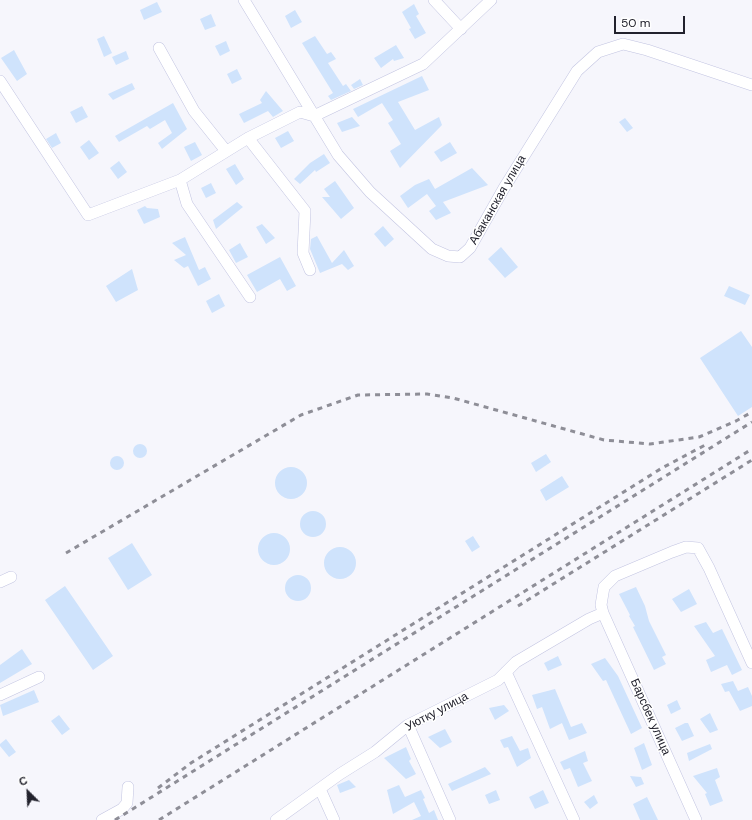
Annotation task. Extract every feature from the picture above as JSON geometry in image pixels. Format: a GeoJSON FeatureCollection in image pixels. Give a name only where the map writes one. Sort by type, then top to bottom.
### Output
{"type":"FeatureCollection","features":[{"type":"Feature","properties":{"kind":"street","name":"Абаканская улица"},"geometry":{"type":"LineString","coordinates":[[244,0],[338,155],[370,192],[432,249],[448,256],[460,257],[470,248],[504,188],[577,71],[598,52],[623,44],[647,50],[752,86]]}},
{"type":"Feature","properties":{"kind":"street"},"geometry":{"type":"LineString","coordinates":[[434,0],[461,29]]}},
{"type":"Feature","properties":{"kind":"street"},"geometry":{"type":"LineString","coordinates":[[0,81],[88,215],[180,180],[248,138],[300,112],[314,116],[423,64],[491,0]]}},
{"type":"Feature","properties":{"kind":"street"},"geometry":{"type":"LineString","coordinates":[[159,48],[194,111],[226,151]]}},
{"type":"Feature","properties":{"kind":"street"},"geometry":{"type":"LineString","coordinates":[[248,138],[305,211],[302,253],[310,270]]}},
{"type":"Feature","properties":{"kind":"street"},"geometry":{"type":"LineString","coordinates":[[180,180],[187,204],[250,297]]}},
{"type":"Feature","properties":{"kind":"street"},"geometry":{"type":"LineString","coordinates":[[603,613],[601,604],[604,587],[615,576],[686,547],[698,548],[709,568],[752,662]]}},
{"type":"Feature","properties":{"kind":"street"},"geometry":{"type":"LineString","coordinates":[[0,582],[11,577]]}},
{"type":"Feature","properties":{"kind":"street","name":"Уютку улица"},"geometry":{"type":"LineString","coordinates":[[276,820],[340,774],[375,752],[408,725],[498,680],[516,662],[589,619],[603,613]]}},
{"type":"Feature","properties":{"kind":"street","name":"Барсбек улица"},"geometry":{"type":"LineString","coordinates":[[603,613],[696,820]]}},
{"type":"Feature","properties":{"kind":"street"},"geometry":{"type":"LineString","coordinates":[[506,672],[574,820]]}},
{"type":"Feature","properties":{"kind":"street"},"geometry":{"type":"LineString","coordinates":[[0,695],[39,677]]}},
{"type":"Feature","properties":{"kind":"street"},"geometry":{"type":"LineString","coordinates":[[408,725],[450,820]]}},
{"type":"Feature","properties":{"kind":"street"},"geometry":{"type":"LineString","coordinates":[[102,820],[122,809],[128,803],[128,787]]}},
{"type":"Feature","properties":{"kind":"street"},"geometry":{"type":"LineString","coordinates":[[320,789],[334,820]]}},
{"type":"Feature","properties":{"kind":"building"},"geometry":{"type":"Polygon","coordinates":[[[157,2],[162,12],[144,20],[140,10],[157,2]]]}},
{"type":"Feature","properties":{"kind":"building"},"geometry":{"type":"Polygon","coordinates":[[[414,4],[419,14],[416,16],[426,33],[415,39],[402,12],[414,4]]]}},
{"type":"Feature","properties":{"kind":"building"},"geometry":{"type":"Polygon","coordinates":[[[295,10],[302,22],[291,28],[285,16],[295,10]]]}},
{"type":"Feature","properties":{"kind":"building"},"geometry":{"type":"Polygon","coordinates":[[[211,14],[216,26],[205,30],[200,19],[211,14]]]}},
{"type":"Feature","properties":{"kind":"building"},"geometry":{"type":"Polygon","coordinates":[[[104,36],[112,53],[104,57],[97,39],[104,36]]]}},
{"type":"Feature","properties":{"kind":"building"},"geometry":{"type":"Polygon","coordinates":[[[315,36],[327,54],[331,52],[336,59],[328,63],[343,86],[346,84],[351,91],[331,100],[328,96],[333,93],[302,43],[315,36]]]}},
{"type":"Feature","properties":{"kind":"building"},"geometry":{"type":"Polygon","coordinates":[[[226,41],[230,51],[220,56],[215,46],[226,41]]]}},
{"type":"Feature","properties":{"kind":"building"},"geometry":{"type":"Polygon","coordinates":[[[396,45],[404,58],[394,61],[393,59],[381,68],[374,58],[396,45]]]}},
{"type":"Feature","properties":{"kind":"building"},"geometry":{"type":"Polygon","coordinates":[[[14,50],[27,74],[17,81],[1,58],[14,50]]]}},
{"type":"Feature","properties":{"kind":"building"},"geometry":{"type":"Polygon","coordinates":[[[126,51],[129,59],[116,65],[112,57],[126,51]]]}},
{"type":"Feature","properties":{"kind":"building"},"geometry":{"type":"Polygon","coordinates":[[[237,69],[242,79],[232,84],[227,74],[237,69]]]}},
{"type":"Feature","properties":{"kind":"building"},"geometry":{"type":"Polygon","coordinates":[[[422,76],[429,90],[398,102],[415,130],[439,117],[442,125],[400,168],[390,151],[401,144],[388,123],[393,120],[382,103],[358,117],[353,109],[422,76]]]}},
{"type":"Feature","properties":{"kind":"building"},"geometry":{"type":"Polygon","coordinates":[[[360,79],[363,85],[354,89],[351,85],[360,79]]]}},
{"type":"Feature","properties":{"kind":"building"},"geometry":{"type":"Polygon","coordinates":[[[132,83],[135,89],[113,100],[108,94],[132,83]]]}},
{"type":"Feature","properties":{"kind":"building"},"geometry":{"type":"Polygon","coordinates":[[[266,91],[283,111],[273,117],[268,111],[244,123],[239,114],[262,103],[260,100],[266,91]]]}},
{"type":"Feature","properties":{"kind":"building"},"geometry":{"type":"Polygon","coordinates":[[[173,103],[187,129],[162,149],[158,143],[172,133],[165,120],[150,129],[147,126],[119,142],[115,136],[173,103]]]}},
{"type":"Feature","properties":{"kind":"building"},"geometry":{"type":"Polygon","coordinates":[[[82,106],[88,117],[76,123],[70,112],[82,106]]]}},
{"type":"Feature","properties":{"kind":"building"},"geometry":{"type":"Polygon","coordinates":[[[352,117],[360,126],[342,132],[337,123],[352,117]]]}},
{"type":"Feature","properties":{"kind":"building"},"geometry":{"type":"Polygon","coordinates":[[[625,118],[633,128],[627,132],[619,122],[625,118]]]}},
{"type":"Feature","properties":{"kind":"building"},"geometry":{"type":"Polygon","coordinates":[[[288,131],[294,141],[281,148],[275,138],[288,131]]]}},
{"type":"Feature","properties":{"kind":"building"},"geometry":{"type":"Polygon","coordinates":[[[56,133],[61,143],[52,148],[46,139],[56,133]]]}},
{"type":"Feature","properties":{"kind":"building"},"geometry":{"type":"Polygon","coordinates":[[[89,140],[99,153],[89,160],[80,147],[89,140]]]}},
{"type":"Feature","properties":{"kind":"building"},"geometry":{"type":"Polygon","coordinates":[[[195,142],[202,155],[191,161],[184,147],[195,142]]]}},
{"type":"Feature","properties":{"kind":"building"},"geometry":{"type":"Polygon","coordinates":[[[450,142],[457,153],[441,162],[434,152],[450,142]]]}},
{"type":"Feature","properties":{"kind":"building"},"geometry":{"type":"Polygon","coordinates":[[[324,154],[330,163],[316,172],[315,170],[300,184],[294,179],[310,163],[324,154]]]}},
{"type":"Feature","properties":{"kind":"building"},"geometry":{"type":"Polygon","coordinates":[[[119,161],[127,172],[118,179],[110,168],[119,161]]]}},
{"type":"Feature","properties":{"kind":"building"},"geometry":{"type":"Polygon","coordinates":[[[235,164],[244,179],[236,185],[226,169],[235,164]]]}},
{"type":"Feature","properties":{"kind":"building"},"geometry":{"type":"Polygon","coordinates":[[[472,168],[488,185],[443,202],[451,213],[436,220],[429,211],[436,206],[427,194],[408,208],[400,196],[415,185],[429,179],[435,189],[472,168]]]}},
{"type":"Feature","properties":{"kind":"building"},"geometry":{"type":"Polygon","coordinates":[[[335,181],[354,208],[341,219],[322,197],[330,197],[324,189],[335,181]]]}},
{"type":"Feature","properties":{"kind":"building"},"geometry":{"type":"Polygon","coordinates":[[[211,183],[216,193],[206,198],[201,188],[211,183]]]}},
{"type":"Feature","properties":{"kind":"building"},"geometry":{"type":"Polygon","coordinates":[[[237,202],[243,207],[216,229],[213,220],[237,202]]]}},
{"type":"Feature","properties":{"kind":"building"},"geometry":{"type":"Polygon","coordinates":[[[145,206],[147,208],[158,209],[160,217],[144,224],[137,210],[145,206]]]}},
{"type":"Feature","properties":{"kind":"building"},"geometry":{"type":"Polygon","coordinates":[[[262,224],[275,238],[266,244],[256,227],[262,224]]]}},
{"type":"Feature","properties":{"kind":"building"},"geometry":{"type":"Polygon","coordinates":[[[383,226],[394,239],[385,247],[374,234],[383,226]]]}},
{"type":"Feature","properties":{"kind":"building"},"geometry":{"type":"Polygon","coordinates":[[[317,236],[332,263],[344,250],[354,266],[348,270],[342,264],[320,273],[310,249],[311,239],[317,236]]]}},
{"type":"Feature","properties":{"kind":"building"},"geometry":{"type":"Polygon","coordinates":[[[185,237],[199,270],[205,267],[211,279],[198,286],[188,266],[184,268],[174,260],[186,255],[172,243],[185,237]]]}},
{"type":"Feature","properties":{"kind":"building"},"geometry":{"type":"Polygon","coordinates":[[[240,243],[248,257],[236,263],[229,250],[240,243]]]}},
{"type":"Feature","properties":{"kind":"building"},"geometry":{"type":"Polygon","coordinates":[[[501,247],[518,267],[505,278],[488,259],[501,247]]]}},
{"type":"Feature","properties":{"kind":"building"},"geometry":{"type":"Polygon","coordinates":[[[280,257],[296,286],[287,291],[280,279],[257,292],[247,275],[280,257]]]}},
{"type":"Feature","properties":{"kind":"building"},"geometry":{"type":"Polygon","coordinates":[[[132,269],[138,290],[116,302],[106,286],[132,269]]]}},
{"type":"Feature","properties":{"kind":"building"},"geometry":{"type":"Polygon","coordinates":[[[729,286],[750,295],[745,305],[724,296],[729,286]]]}},
{"type":"Feature","properties":{"kind":"building"},"geometry":{"type":"Polygon","coordinates":[[[219,294],[225,306],[212,313],[206,301],[219,294]]]}},
{"type":"Feature","properties":{"kind":"building"},"geometry":{"type":"Polygon","coordinates":[[[741,331],[752,347],[752,407],[738,416],[700,358],[741,331]]]}},
{"type":"Feature","properties":{"kind":"building"},"geometry":{"type":"Polygon","coordinates":[[[137,444],[143,444],[147,448],[147,454],[143,458],[137,458],[133,454],[133,448],[137,444]]]}},
{"type":"Feature","properties":{"kind":"building"},"geometry":{"type":"Polygon","coordinates":[[[546,454],[551,462],[536,472],[531,463],[546,454]]]}},
{"type":"Feature","properties":{"kind":"building"},"geometry":{"type":"Polygon","coordinates":[[[114,456],[120,456],[124,460],[124,466],[120,470],[114,470],[110,466],[110,460],[114,456]]]}},
{"type":"Feature","properties":{"kind":"building"},"geometry":{"type":"Polygon","coordinates":[[[288,467],[294,467],[303,471],[307,483],[303,495],[294,499],[288,499],[279,495],[275,486],[275,480],[279,471],[288,467]]]}},
{"type":"Feature","properties":{"kind":"building"},"geometry":{"type":"Polygon","coordinates":[[[562,476],[569,487],[546,501],[540,490],[562,476]]]}},
{"type":"Feature","properties":{"kind":"building"},"geometry":{"type":"Polygon","coordinates":[[[313,511],[322,515],[326,524],[322,533],[313,537],[304,533],[300,524],[304,515],[313,511]]]}},
{"type":"Feature","properties":{"kind":"building"},"geometry":{"type":"Polygon","coordinates":[[[271,533],[277,533],[286,537],[290,549],[286,561],[277,565],[271,565],[262,561],[258,552],[258,546],[262,537],[271,533]]]}},
{"type":"Feature","properties":{"kind":"building"},"geometry":{"type":"Polygon","coordinates":[[[473,536],[480,547],[472,552],[465,541],[473,536]]]}},
{"type":"Feature","properties":{"kind":"building"},"geometry":{"type":"Polygon","coordinates":[[[132,543],[152,575],[128,590],[108,558],[132,543]]]}},
{"type":"Feature","properties":{"kind":"building"},"geometry":{"type":"Polygon","coordinates":[[[337,547],[343,547],[352,551],[356,563],[352,575],[343,579],[337,579],[328,575],[324,566],[324,560],[328,551],[337,547]]]}},
{"type":"Feature","properties":{"kind":"building"},"geometry":{"type":"Polygon","coordinates":[[[298,575],[307,579],[311,588],[307,597],[298,601],[289,597],[285,588],[289,579],[298,575]]]}},
{"type":"Feature","properties":{"kind":"building"},"geometry":{"type":"Polygon","coordinates":[[[65,586],[113,656],[93,670],[45,600],[65,586]]]}},
{"type":"Feature","properties":{"kind":"building"},"geometry":{"type":"Polygon","coordinates":[[[636,587],[645,606],[649,621],[666,655],[662,657],[666,664],[654,670],[633,627],[635,626],[629,616],[630,615],[619,594],[636,587]]]}},
{"type":"Feature","properties":{"kind":"building"},"geometry":{"type":"Polygon","coordinates":[[[689,589],[697,604],[681,612],[672,599],[689,589]]]}},
{"type":"Feature","properties":{"kind":"building"},"geometry":{"type":"Polygon","coordinates":[[[706,622],[713,633],[722,629],[742,670],[732,675],[727,665],[711,672],[706,660],[715,656],[694,626],[706,622]]]}},
{"type":"Feature","properties":{"kind":"building"},"geometry":{"type":"Polygon","coordinates":[[[22,649],[32,664],[0,683],[0,665],[22,649]]]}},
{"type":"Feature","properties":{"kind":"building"},"geometry":{"type":"Polygon","coordinates":[[[558,656],[562,665],[548,671],[544,663],[558,656]]]}},
{"type":"Feature","properties":{"kind":"building"},"geometry":{"type":"Polygon","coordinates":[[[605,658],[618,676],[642,728],[631,734],[606,680],[603,681],[591,664],[605,658]]]}},
{"type":"Feature","properties":{"kind":"building"},"geometry":{"type":"Polygon","coordinates":[[[733,681],[738,691],[748,687],[752,696],[752,706],[740,711],[729,691],[725,692],[721,684],[733,681]]]}},
{"type":"Feature","properties":{"kind":"building"},"geometry":{"type":"Polygon","coordinates":[[[555,689],[571,727],[582,723],[587,733],[569,740],[562,723],[550,729],[542,707],[537,709],[532,695],[555,689]]]}},
{"type":"Feature","properties":{"kind":"building"},"geometry":{"type":"Polygon","coordinates":[[[34,690],[39,702],[3,716],[0,705],[34,690]]]}},
{"type":"Feature","properties":{"kind":"building"},"geometry":{"type":"Polygon","coordinates":[[[677,700],[681,709],[671,714],[667,705],[677,700]]]}},
{"type":"Feature","properties":{"kind":"building"},"geometry":{"type":"Polygon","coordinates":[[[504,705],[509,711],[495,720],[489,708],[504,705]]]}},
{"type":"Feature","properties":{"kind":"building"},"geometry":{"type":"Polygon","coordinates":[[[710,713],[718,730],[710,733],[700,719],[710,713]]]}},
{"type":"Feature","properties":{"kind":"building"},"geometry":{"type":"Polygon","coordinates":[[[59,715],[70,729],[62,735],[51,721],[59,715]]]}},
{"type":"Feature","properties":{"kind":"building"},"geometry":{"type":"Polygon","coordinates":[[[688,723],[694,736],[682,741],[675,728],[688,723]]]}},
{"type":"Feature","properties":{"kind":"building"},"geometry":{"type":"Polygon","coordinates":[[[445,729],[452,742],[440,748],[428,737],[445,729]]]}},
{"type":"Feature","properties":{"kind":"building"},"geometry":{"type":"Polygon","coordinates":[[[512,736],[520,751],[528,748],[531,758],[517,767],[508,747],[504,748],[500,740],[512,736]]]}},
{"type":"Feature","properties":{"kind":"building"},"geometry":{"type":"Polygon","coordinates":[[[6,739],[16,752],[9,757],[0,746],[0,744],[6,739]]]}},
{"type":"Feature","properties":{"kind":"building"},"geometry":{"type":"Polygon","coordinates":[[[644,743],[652,765],[642,770],[634,748],[644,743]]]}},
{"type":"Feature","properties":{"kind":"building"},"geometry":{"type":"Polygon","coordinates":[[[710,744],[712,749],[689,761],[687,753],[710,744]]]}},
{"type":"Feature","properties":{"kind":"building"},"geometry":{"type":"Polygon","coordinates":[[[406,747],[411,759],[409,761],[416,774],[406,779],[384,758],[406,747]]]}},
{"type":"Feature","properties":{"kind":"building"},"geometry":{"type":"Polygon","coordinates":[[[585,751],[588,761],[583,763],[592,781],[578,787],[570,768],[564,770],[560,762],[585,751]]]}},
{"type":"Feature","properties":{"kind":"building"},"geometry":{"type":"Polygon","coordinates":[[[485,767],[491,774],[452,791],[448,784],[485,767]]]}},
{"type":"Feature","properties":{"kind":"building"},"geometry":{"type":"Polygon","coordinates":[[[717,768],[720,777],[715,780],[723,801],[710,806],[705,794],[707,793],[693,776],[717,768]]]}},
{"type":"Feature","properties":{"kind":"building"},"geometry":{"type":"Polygon","coordinates":[[[630,776],[641,777],[644,784],[636,787],[630,776]]]}},
{"type":"Feature","properties":{"kind":"building"},"geometry":{"type":"Polygon","coordinates":[[[349,780],[356,787],[340,793],[337,785],[349,780]]]}},
{"type":"Feature","properties":{"kind":"building"},"geometry":{"type":"Polygon","coordinates":[[[399,785],[405,797],[421,790],[429,813],[434,810],[438,820],[412,820],[421,816],[414,802],[393,814],[387,790],[399,785]]]}},
{"type":"Feature","properties":{"kind":"building"},"geometry":{"type":"Polygon","coordinates":[[[496,790],[500,800],[489,804],[485,795],[496,790]]]}},
{"type":"Feature","properties":{"kind":"building"},"geometry":{"type":"Polygon","coordinates":[[[543,790],[549,803],[535,809],[529,797],[543,790]]]}},
{"type":"Feature","properties":{"kind":"building"},"geometry":{"type":"Polygon","coordinates":[[[594,795],[598,803],[590,809],[584,802],[594,795]]]}},
{"type":"Feature","properties":{"kind":"building"},"geometry":{"type":"Polygon","coordinates":[[[647,797],[658,820],[640,820],[633,804],[647,797]]]}},
{"type":"Feature","properties":{"kind":"railway"},"geometry":{"type":"LineString","coordinates":[[66,553],[301,415],[358,395],[427,394],[453,398],[604,440],[650,444],[699,437],[736,421],[752,412]]}},
{"type":"Feature","properties":{"kind":"railway"},"geometry":{"type":"LineString","coordinates":[[115,820],[752,422]]}},
{"type":"Feature","properties":{"kind":"railway"},"geometry":{"type":"LineString","coordinates":[[158,788],[191,763],[662,468],[707,444]]}},
{"type":"Feature","properties":{"kind":"railway"},"geometry":{"type":"LineString","coordinates":[[159,820],[752,449]]}},
{"type":"Feature","properties":{"kind":"railway"},"geometry":{"type":"LineString","coordinates":[[518,606],[752,460]]}}]}
